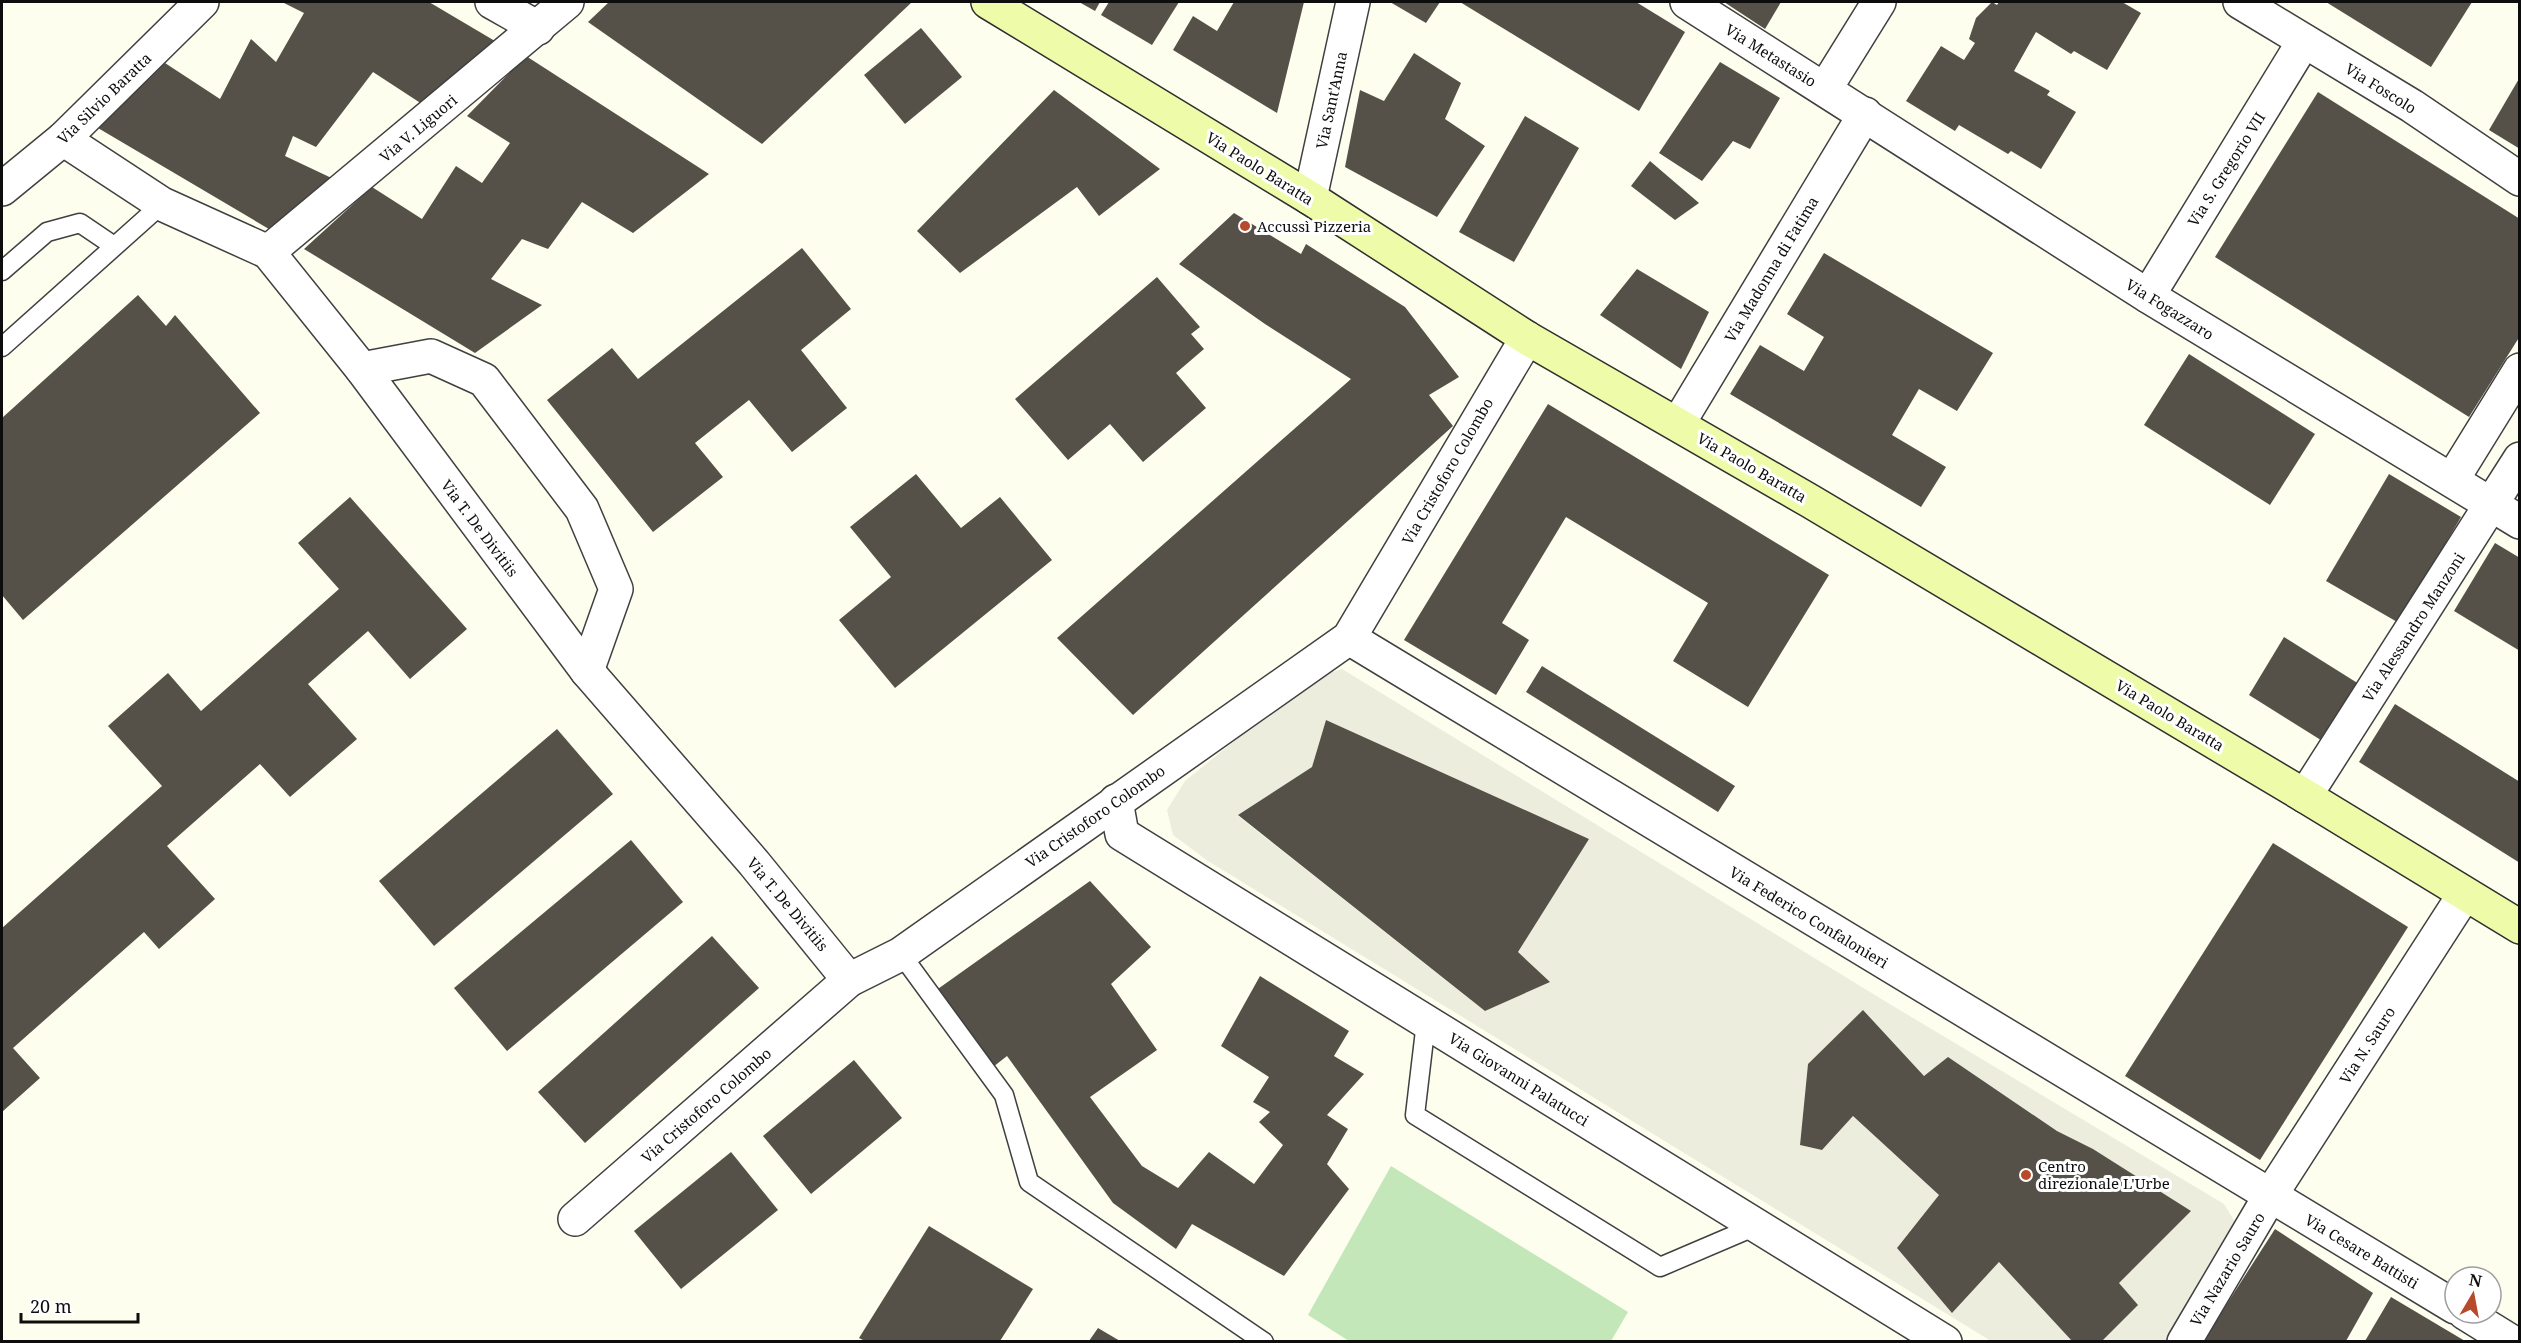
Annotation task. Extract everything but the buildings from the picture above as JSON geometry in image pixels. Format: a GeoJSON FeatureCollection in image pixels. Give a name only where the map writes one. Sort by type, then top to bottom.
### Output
{"type":"FeatureCollection","features":[{"type":"Feature","properties":{"kind":"main road","name":"Via Paolo Baratta"},"geometry":{"type":"LineString","coordinates":[[988,2],[1310,198],[1527,338],[1678,424],[2305,796],[2464,895],[2520,927]]}},
{"type":"Feature","properties":{"kind":"street","name":"Via Silvio Baratta"},"geometry":{"type":"LineString","coordinates":[[2,189],[63,139],[202,2]]}},
{"type":"Feature","properties":{"kind":"street"},"geometry":{"type":"LineString","coordinates":[[492,2],[538,28]]}},
{"type":"Feature","properties":{"kind":"street","name":"Via V. Liguori"},"geometry":{"type":"LineString","coordinates":[[268,252],[567,2]]}},
{"type":"Feature","properties":{"kind":"street","name":"Via Sant'Anna"},"geometry":{"type":"LineString","coordinates":[[1310,198],[1353,2]]}},
{"type":"Feature","properties":{"kind":"street","name":"Via Metastasio"},"geometry":{"type":"LineString","coordinates":[[1687,2],[1825,89]]}},
{"type":"Feature","properties":{"kind":"street"},"geometry":{"type":"LineString","coordinates":[[1825,89],[1879,2]]}},
{"type":"Feature","properties":{"kind":"street","name":"Via Foscolo"},"geometry":{"type":"LineString","coordinates":[[2240,2],[2294,23],[2520,179]]}},
{"type":"Feature","properties":{"kind":"street","name":"Via S. Gregorio VII"},"geometry":{"type":"LineString","coordinates":[[2148,296],[2294,23]]}},
{"type":"Feature","properties":{"kind":"street","name":"Via Fogazzaro"},"geometry":{"type":"LineString","coordinates":[[1825,89],[1858,124],[2148,296],[2520,522]]}},
{"type":"Feature","properties":{"kind":"street","name":"Via Madonna di Fatima"},"geometry":{"type":"LineString","coordinates":[[1678,424],[1858,124]]}},
{"type":"Feature","properties":{"kind":"street","name":"Via T. De Divitiis"},"geometry":{"type":"LineString","coordinates":[[63,139],[162,204],[268,252],[362,369],[586,671],[754,863],[849,980]]}},
{"type":"Feature","properties":{"kind":"street","name":"Via Cristoforo Colombo"},"geometry":{"type":"LineString","coordinates":[[575,1219],[849,980],[901,954],[1349,638],[1527,338]]}},
{"type":"Feature","properties":{"kind":"street"},"geometry":{"type":"LineString","coordinates":[[362,369],[431,356],[484,380],[582,510],[616,589],[586,671]]}},
{"type":"Feature","properties":{"kind":"street"},"geometry":{"type":"LineString","coordinates":[[2452,480],[2520,370]]}},
{"type":"Feature","properties":{"kind":"street","name":"Via Alessandro Manzoni"},"geometry":{"type":"LineString","coordinates":[[2305,796],[2520,459]]}},
{"type":"Feature","properties":{"kind":"street","name":"Via Federico Confalonieri"},"geometry":{"type":"LineString","coordinates":[[1349,638],[2270,1196]]}},
{"type":"Feature","properties":{"kind":"street","name":"Via Giovanni Palatucci"},"geometry":{"type":"LineString","coordinates":[[1116,801],[1122,834],[1945,1341]]}},
{"type":"Feature","properties":{"kind":"street","name":"Via N. Sauro"},"geometry":{"type":"LineString","coordinates":[[2270,1196],[2464,895]]}},
{"type":"Feature","properties":{"kind":"street","name":"Via Cesare Battisti"},"geometry":{"type":"LineString","coordinates":[[2270,1196],[2443,1300]]}},
{"type":"Feature","properties":{"kind":"street","name":"Via Nazario Sauro"},"geometry":{"type":"LineString","coordinates":[[2184,1341],[2270,1196]]}},
{"type":"Feature","properties":{"kind":"street"},"geometry":{"type":"LineString","coordinates":[[2485,1325],[2512,1341]]}},
{"type":"Feature","properties":{"kind":"lane"},"geometry":{"type":"LineString","coordinates":[[2,347],[162,204]]}},
{"type":"Feature","properties":{"kind":"lane"},"geometry":{"type":"LineString","coordinates":[[2,271],[47,232],[80,223],[114,246]]}},
{"type":"Feature","properties":{"kind":"lane"},"geometry":{"type":"LineString","coordinates":[[901,954],[1004,1095],[1029,1182],[1264,1341]]}},
{"type":"Feature","properties":{"kind":"lane"},"geometry":{"type":"LineString","coordinates":[[1426,1022],[1415,1115],[1650,1261],[1660,1267],[1756,1226]]}},
{"type":"Feature","properties":{"kind":"green space"},"geometry":{"type":"Polygon","coordinates":[[[1391,1166],[1628,1312],[1611,1341],[1349,1341],[1308,1315],[1391,1166]]]}},
{"type":"Feature","properties":{"kind":"shaded area"},"geometry":{"type":"Polygon","coordinates":[[[1342,669],[1888,1003],[2224,1204],[2235,1222],[2237,1231],[2169,1341],[2102,1341],[2137,1305],[2119,1283],[2190,1211],[2093,1149],[2057,1131],[1948,1058],[1924,1076],[1863,1011],[1808,1064],[1800,1145],[1822,1150],[1853,1116],[1939,1195],[1897,1248],[1952,1312],[1999,1262],[2072,1341],[1991,1341],[1208,861],[1173,835],[1167,810],[1185,781],[1311,679],[1342,669]],[[1326,720],[1312,767],[1238,816],[1485,1011],[1549,982],[1518,952],[1589,839],[1326,720]]]}},
{"type":"Feature","properties":{"kind":"place","name":"Accussì Pizzeria"},"geometry":{"type":"Point","coordinates":[1245,226]}},
{"type":"Feature","properties":{"kind":"place","name":"Centro direzionale L'Urbe"},"geometry":{"type":"Point","coordinates":[2026,1175]}}]}
